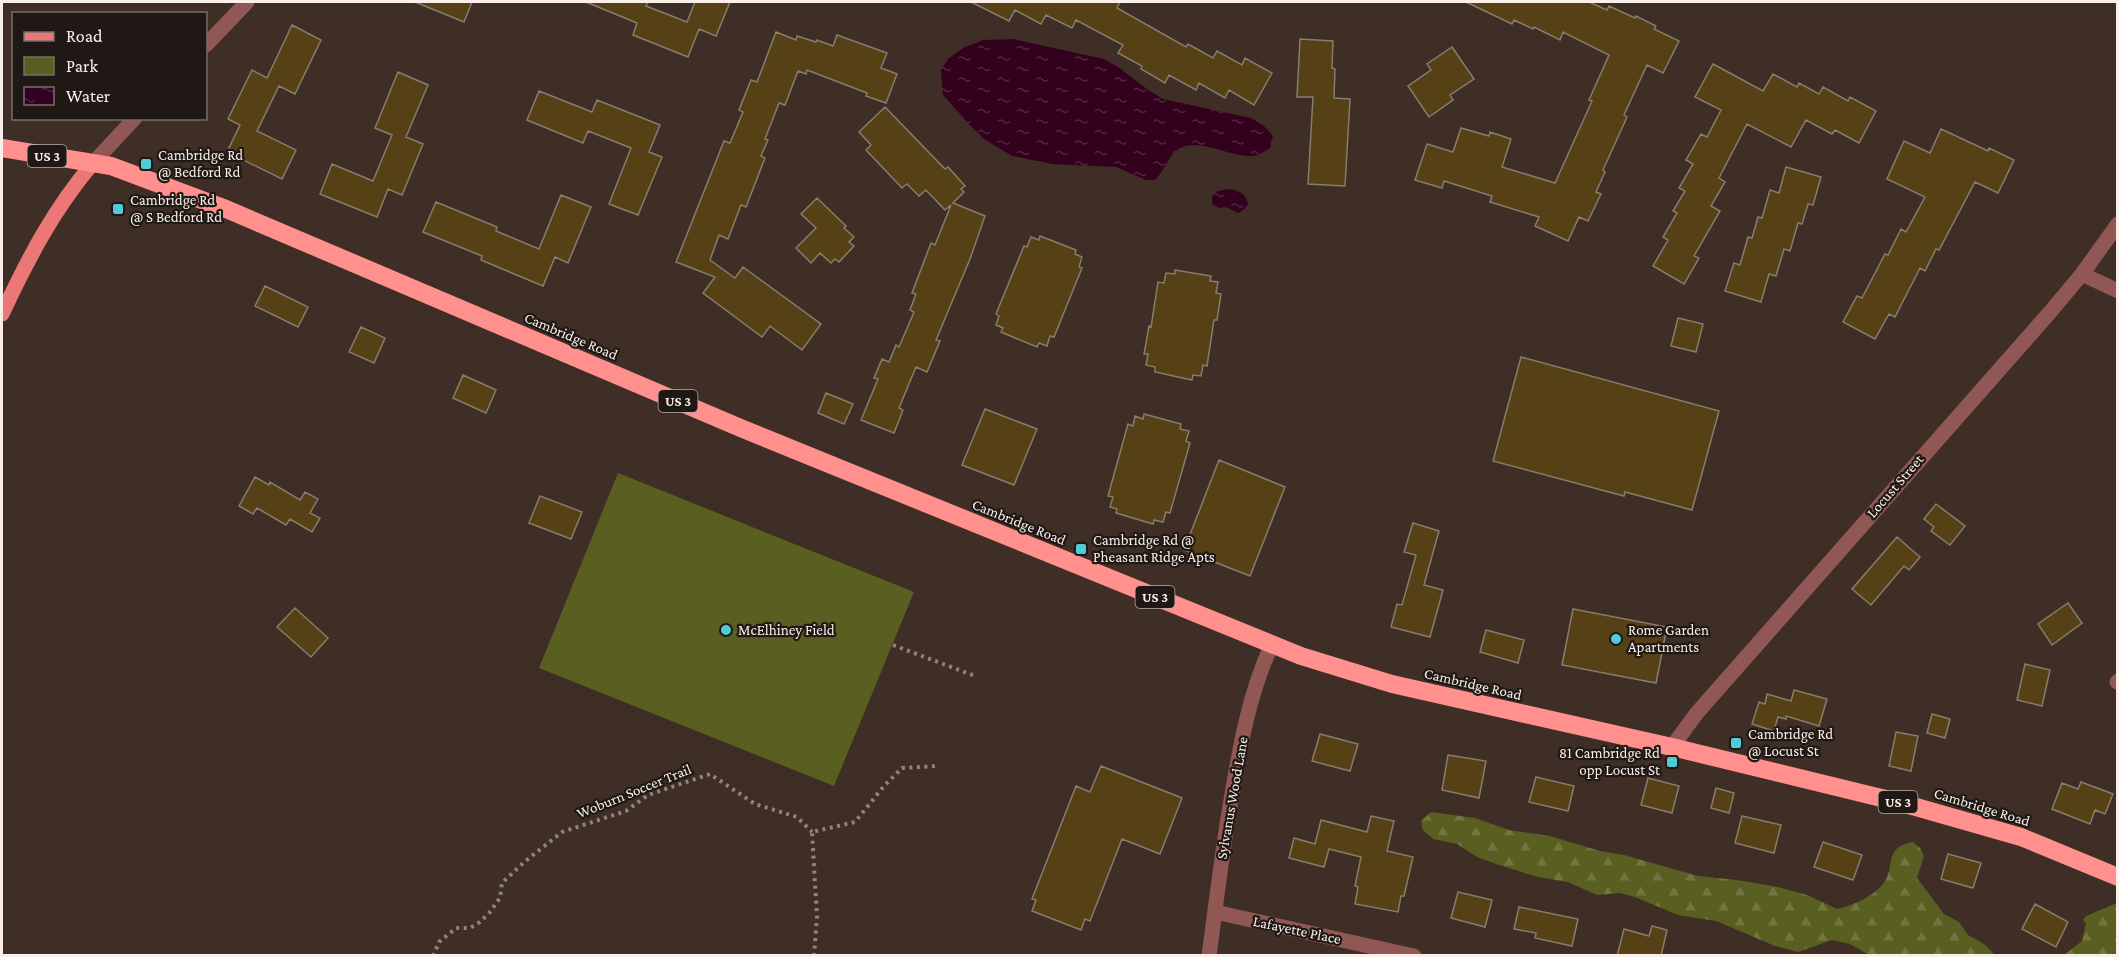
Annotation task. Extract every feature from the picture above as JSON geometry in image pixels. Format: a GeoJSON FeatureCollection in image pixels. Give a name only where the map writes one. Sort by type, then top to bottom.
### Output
{"type":"FeatureCollection","features":[{"type":"Feature","properties":{"kind":"highway","name":"Cambridge Road"},"geometry":{"type":"LineString","coordinates":[[2,148],[93,163],[143,177],[226,209],[743,429],[1331,666],[1392,684],[1902,802],[2040,844],[2118,877]]}},
{"type":"Feature","properties":{"kind":"main road"},"geometry":{"type":"LineString","coordinates":[[2,314],[45,228],[64,199],[93,163]]}},
{"type":"Feature","properties":{"kind":"street"},"geometry":{"type":"LineString","coordinates":[[207,44],[247,2]]}},
{"type":"Feature","properties":{"kind":"street"},"geometry":{"type":"LineString","coordinates":[[93,163],[133,120]]}},
{"type":"Feature","properties":{"kind":"street","name":"Locust Street"},"geometry":{"type":"LineString","coordinates":[[1672,747],[1693,717],[2082,274],[2118,224]]}},
{"type":"Feature","properties":{"kind":"street"},"geometry":{"type":"LineString","coordinates":[[2082,274],[2118,291]]}},
{"type":"Feature","properties":{"kind":"street","name":"Sylvanus Wood Lane"},"geometry":{"type":"LineString","coordinates":[[1209,956],[1225,837],[1247,716],[1259,674],[1272,644]]}},
{"type":"Feature","properties":{"kind":"street","name":"Lafayette Place"},"geometry":{"type":"LineString","coordinates":[[1215,912],[1414,956]]}},
{"type":"Feature","properties":{"kind":"path"},"geometry":{"type":"LineString","coordinates":[[892,645],[975,676]]}},
{"type":"Feature","properties":{"kind":"path"},"geometry":{"type":"LineString","coordinates":[[814,956],[817,917],[812,832],[855,822],[902,768],[937,766]]}},
{"type":"Feature","properties":{"kind":"path","name":"Woburn Soccer Trail"},"geometry":{"type":"LineString","coordinates":[[433,956],[440,942],[456,928],[470,928],[480,922],[500,898],[502,883],[522,863],[562,832],[626,811],[648,795],[710,774],[755,804],[797,817],[812,832]]}},
{"type":"Feature","properties":{"kind":"green space","name":"McElhiney Field"},"geometry":{"type":"Polygon","coordinates":[[[618,473],[914,592],[834,786],[539,668],[618,473]]]}},
{"type":"Feature","properties":{"kind":"green space"},"geometry":{"type":"Polygon","coordinates":[[[1431,812],[1475,818],[1509,830],[1550,836],[1698,876],[1778,887],[1807,895],[1837,909],[1857,903],[1876,891],[1888,875],[1894,852],[1904,844],[1913,842],[1924,856],[1917,878],[1944,914],[1959,922],[1968,935],[1984,944],[1995,955],[1869,955],[1850,944],[1832,940],[1798,952],[1775,946],[1716,921],[1678,915],[1635,897],[1620,893],[1597,895],[1568,882],[1538,877],[1477,857],[1457,844],[1433,839],[1423,830],[1421,821],[1431,812]]]}},
{"type":"Feature","properties":{"kind":"green space"},"geometry":{"type":"Polygon","coordinates":[[[2117,903],[2117,955],[2064,955],[2082,941],[2086,923],[2083,920],[2086,916],[2117,903]]]}},
{"type":"Feature","properties":{"kind":"water"},"geometry":{"type":"Polygon","coordinates":[[[1013,39],[1104,59],[1163,99],[1251,118],[1264,126],[1273,136],[1270,148],[1254,156],[1245,156],[1203,146],[1185,146],[1174,153],[1155,180],[1146,180],[1116,167],[1052,164],[1012,156],[984,139],[943,95],[941,70],[948,59],[963,48],[983,40],[1013,39]]]}},
{"type":"Feature","properties":{"kind":"water"},"geometry":{"type":"Polygon","coordinates":[[[1228,189],[1238,191],[1246,198],[1248,205],[1242,211],[1238,213],[1212,204],[1212,196],[1218,191],[1228,189]]]}},
{"type":"Feature","properties":{"kind":"building"},"geometry":{"type":"Polygon","coordinates":[[[415,2],[472,2],[464,22],[415,2]]]}},
{"type":"Feature","properties":{"kind":"building"},"geometry":{"type":"Polygon","coordinates":[[[586,2],[648,2],[646,6],[687,22],[695,2],[730,2],[716,36],[699,29],[688,57],[633,35],[637,23],[586,2]]]}},
{"type":"Feature","properties":{"kind":"building"},"geometry":{"type":"Polygon","coordinates":[[[971,2],[1120,2],[1117,8],[1186,47],[1188,44],[1213,58],[1217,51],[1242,65],[1245,58],[1272,73],[1254,105],[1229,90],[1225,98],[1199,83],[1196,90],[1169,75],[1165,83],[1141,69],[1142,66],[1118,53],[1123,45],[1076,20],[1072,28],[1046,15],[1041,24],[1015,10],[1009,21],[971,2]]]}},
{"type":"Feature","properties":{"kind":"building"},"geometry":{"type":"Polygon","coordinates":[[[1466,2],[1589,2],[1607,10],[1609,6],[1635,18],[1636,16],[1656,26],[1654,29],[1679,41],[1663,73],[1647,65],[1624,115],[1627,117],[1603,170],[1605,172],[1596,192],[1601,194],[1588,221],[1579,217],[1568,241],[1535,226],[1539,217],[1490,202],[1492,196],[1444,181],[1442,188],[1415,180],[1427,144],[1453,152],[1461,128],[1489,136],[1490,132],[1511,139],[1502,167],[1555,183],[1592,101],[1589,100],[1609,55],[1563,32],[1560,40],[1514,20],[1512,24],[1466,2]]]}},
{"type":"Feature","properties":{"kind":"building"},"geometry":{"type":"Polygon","coordinates":[[[292,25],[321,40],[295,94],[279,86],[257,131],[296,150],[282,179],[227,152],[240,125],[228,119],[252,70],[267,78],[292,25]]]}},
{"type":"Feature","properties":{"kind":"building"},"geometry":{"type":"Polygon","coordinates":[[[776,32],[796,40],[797,36],[833,46],[837,35],[887,53],[881,68],[897,74],[886,103],[866,96],[867,93],[807,70],[806,74],[798,71],[785,105],[779,103],[765,139],[768,140],[761,156],[765,158],[746,207],[741,205],[728,239],[719,235],[710,260],[735,278],[743,267],[821,324],[802,350],[770,326],[762,337],[703,293],[715,277],[676,262],[724,141],[730,143],[743,112],[739,110],[751,80],[757,82],[776,32]]]}},
{"type":"Feature","properties":{"kind":"building"},"geometry":{"type":"Polygon","coordinates":[[[1300,39],[1333,41],[1334,98],[1350,99],[1345,186],[1308,184],[1313,97],[1297,97],[1300,39]]]}},
{"type":"Feature","properties":{"kind":"building"},"geometry":{"type":"Polygon","coordinates":[[[1452,47],[1474,79],[1450,95],[1453,100],[1429,117],[1408,86],[1431,70],[1427,64],[1452,47]]]}},
{"type":"Feature","properties":{"kind":"building"},"geometry":{"type":"Polygon","coordinates":[[[1713,64],[1763,91],[1773,74],[1797,87],[1799,83],[1819,94],[1823,87],[1848,101],[1850,97],[1876,111],[1859,143],[1835,130],[1832,134],[1806,120],[1791,147],[1747,124],[1719,178],[1725,182],[1711,206],[1720,211],[1694,256],[1699,258],[1684,284],[1653,266],[1668,240],[1663,237],[1677,213],[1673,211],[1685,191],[1679,188],[1693,164],[1686,160],[1701,134],[1707,137],[1721,110],[1695,97],[1713,64]]]}},
{"type":"Feature","properties":{"kind":"building"},"geometry":{"type":"Polygon","coordinates":[[[398,72],[428,85],[406,137],[423,144],[402,195],[388,189],[377,217],[320,194],[332,164],[373,181],[392,135],[375,128],[398,72]]]}},
{"type":"Feature","properties":{"kind":"building"},"geometry":{"type":"Polygon","coordinates":[[[539,91],[592,112],[597,100],[660,125],[649,152],[662,157],[638,215],[609,204],[631,148],[588,131],[583,143],[527,120],[539,91]]]}},
{"type":"Feature","properties":{"kind":"building"},"geometry":{"type":"Polygon","coordinates":[[[885,107],[945,169],[948,167],[965,186],[961,189],[964,192],[953,203],[985,216],[970,259],[936,340],[940,341],[927,372],[916,367],[899,408],[903,410],[894,433],[861,420],[878,379],[874,378],[882,359],[889,362],[896,345],[899,347],[914,312],[910,310],[916,294],[912,293],[931,243],[935,245],[951,205],[945,210],[926,190],[919,196],[907,184],[902,188],[866,150],[871,145],[859,132],[885,107]]]}},
{"type":"Feature","properties":{"kind":"building"},"geometry":{"type":"Polygon","coordinates":[[[1941,129],[1988,151],[1989,148],[2014,160],[1998,193],[1975,182],[1939,250],[1936,249],[1925,271],[1920,268],[1895,317],[1889,314],[1875,339],[1843,322],[1857,296],[1862,298],[1901,229],[1906,232],[1925,197],[1887,179],[1904,141],[1930,153],[1941,129]]]}},
{"type":"Feature","properties":{"kind":"building"},"geometry":{"type":"Polygon","coordinates":[[[1786,167],[1821,177],[1813,205],[1808,204],[1802,224],[1798,223],[1790,251],[1784,249],[1776,276],[1769,274],[1761,302],[1725,291],[1734,263],[1740,265],[1748,237],[1752,238],[1758,217],[1762,218],[1770,190],[1779,193],[1786,167]]]}},
{"type":"Feature","properties":{"kind":"building"},"geometry":{"type":"Polygon","coordinates":[[[561,195],[591,207],[568,263],[555,257],[543,286],[481,260],[482,256],[423,232],[436,202],[497,227],[496,231],[539,249],[561,195]]]}},
{"type":"Feature","properties":{"kind":"building"},"geometry":{"type":"Polygon","coordinates":[[[817,198],[854,237],[849,242],[854,246],[839,262],[835,259],[831,263],[820,253],[811,263],[796,248],[816,228],[801,214],[817,198]]]}},
{"type":"Feature","properties":{"kind":"building"},"geometry":{"type":"Polygon","coordinates":[[[1040,236],[1076,250],[1075,254],[1082,257],[1079,267],[1082,268],[1054,337],[1050,336],[1047,346],[1039,343],[1037,347],[1001,332],[1003,328],[996,325],[999,316],[996,314],[1024,246],[1027,247],[1031,237],[1039,240],[1040,236]]]}},
{"type":"Feature","properties":{"kind":"building"},"geometry":{"type":"Polygon","coordinates":[[[1175,270],[1211,276],[1210,281],[1218,282],[1216,293],[1221,294],[1217,320],[1214,320],[1207,366],[1203,365],[1201,376],[1193,375],[1192,380],[1155,372],[1155,367],[1146,365],[1148,354],[1144,354],[1158,282],[1164,283],[1166,273],[1175,274],[1175,270]]]}},
{"type":"Feature","properties":{"kind":"building"},"geometry":{"type":"Polygon","coordinates":[[[265,286],[308,307],[298,327],[255,306],[265,286]]]}},
{"type":"Feature","properties":{"kind":"building"},"geometry":{"type":"Polygon","coordinates":[[[1678,318],[1703,324],[1696,352],[1671,346],[1678,318]]]}},
{"type":"Feature","properties":{"kind":"building"},"geometry":{"type":"Polygon","coordinates":[[[361,327],[385,338],[374,363],[349,352],[361,327]]]}},
{"type":"Feature","properties":{"kind":"building"},"geometry":{"type":"Polygon","coordinates":[[[1521,357],[1719,411],[1692,510],[1625,492],[1624,496],[1493,461],[1521,357]]]}},
{"type":"Feature","properties":{"kind":"building"},"geometry":{"type":"Polygon","coordinates":[[[463,375],[496,390],[486,413],[453,398],[463,375]]]}},
{"type":"Feature","properties":{"kind":"building"},"geometry":{"type":"Polygon","coordinates":[[[826,393],[853,404],[844,424],[818,413],[826,393]]]}},
{"type":"Feature","properties":{"kind":"building"},"geometry":{"type":"Polygon","coordinates":[[[985,409],[1037,429],[1014,485],[962,465],[985,409]]]}},
{"type":"Feature","properties":{"kind":"building"},"geometry":{"type":"Polygon","coordinates":[[[1144,414],[1181,424],[1180,429],[1189,431],[1186,441],[1190,443],[1170,513],[1166,512],[1163,522],[1154,520],[1153,524],[1116,513],[1117,509],[1110,507],[1113,497],[1108,496],[1128,424],[1133,426],[1135,416],[1143,419],[1144,414]]]}},
{"type":"Feature","properties":{"kind":"building"},"geometry":{"type":"Polygon","coordinates":[[[1219,460],[1285,487],[1250,576],[1184,550],[1219,460]]]}},
{"type":"Feature","properties":{"kind":"building"},"geometry":{"type":"Polygon","coordinates":[[[255,477],[269,485],[270,482],[300,500],[305,492],[318,499],[310,513],[320,518],[312,532],[290,519],[286,525],[257,508],[253,514],[239,506],[255,477]]]}},
{"type":"Feature","properties":{"kind":"building"},"geometry":{"type":"Polygon","coordinates":[[[540,496],[582,512],[571,539],[529,523],[540,496]]]}},
{"type":"Feature","properties":{"kind":"building"},"geometry":{"type":"Polygon","coordinates":[[[1936,504],[1965,526],[1950,545],[1931,531],[1934,527],[1924,519],[1936,504]]]}},
{"type":"Feature","properties":{"kind":"building"},"geometry":{"type":"Polygon","coordinates":[[[1413,523],[1439,531],[1424,585],[1443,590],[1430,637],[1391,627],[1397,604],[1402,605],[1416,555],[1404,552],[1413,523]]]}},
{"type":"Feature","properties":{"kind":"building"},"geometry":{"type":"Polygon","coordinates":[[[1897,537],[1920,557],[1909,570],[1904,566],[1871,605],[1852,589],[1897,537]]]}},
{"type":"Feature","properties":{"kind":"building"},"geometry":{"type":"Polygon","coordinates":[[[2068,603],[2082,623],[2052,645],[2038,624],[2068,603]]]}},
{"type":"Feature","properties":{"kind":"building"},"geometry":{"type":"Polygon","coordinates":[[[295,608],[328,638],[311,657],[277,627],[295,608]]]}},
{"type":"Feature","properties":{"kind":"building","name":"Rome Garden Apartments"},"geometry":{"type":"Polygon","coordinates":[[[1573,609],[1667,627],[1656,683],[1562,665],[1573,609]]]}},
{"type":"Feature","properties":{"kind":"building"},"geometry":{"type":"Polygon","coordinates":[[[1486,630],[1524,640],[1518,663],[1480,652],[1486,630]]]}},
{"type":"Feature","properties":{"kind":"building"},"geometry":{"type":"Polygon","coordinates":[[[2025,664],[2050,670],[2042,706],[2017,700],[2025,664]]]}},
{"type":"Feature","properties":{"kind":"building"},"geometry":{"type":"Polygon","coordinates":[[[1794,690],[1827,699],[1819,726],[1786,716],[1786,719],[1778,717],[1774,731],[1752,724],[1759,702],[1765,704],[1767,694],[1791,701],[1794,690]]]}},
{"type":"Feature","properties":{"kind":"building"},"geometry":{"type":"Polygon","coordinates":[[[1932,714],[1950,719],[1945,738],[1927,733],[1932,714]]]}},
{"type":"Feature","properties":{"kind":"building"},"geometry":{"type":"Polygon","coordinates":[[[1896,732],[1918,736],[1911,771],[1889,766],[1896,732]]]}},
{"type":"Feature","properties":{"kind":"building"},"geometry":{"type":"Polygon","coordinates":[[[1320,734],[1358,744],[1350,771],[1312,761],[1320,734]]]}},
{"type":"Feature","properties":{"kind":"building"},"geometry":{"type":"Polygon","coordinates":[[[1448,755],[1486,761],[1479,798],[1442,790],[1448,755]]]}},
{"type":"Feature","properties":{"kind":"building"},"geometry":{"type":"Polygon","coordinates":[[[1101,766],[1182,798],[1160,854],[1122,839],[1090,921],[1085,919],[1081,930],[1032,911],[1036,900],[1032,899],[1076,786],[1090,792],[1101,766]]]}},
{"type":"Feature","properties":{"kind":"building"},"geometry":{"type":"Polygon","coordinates":[[[1536,777],[1574,786],[1568,811],[1529,802],[1536,777]]]}},
{"type":"Feature","properties":{"kind":"building"},"geometry":{"type":"Polygon","coordinates":[[[1648,778],[1679,786],[1672,813],[1641,805],[1648,778]]]}},
{"type":"Feature","properties":{"kind":"building"},"geometry":{"type":"Polygon","coordinates":[[[2081,782],[2113,794],[2105,814],[2095,810],[2090,824],[2052,809],[2062,783],[2078,789],[2081,782]]]}},
{"type":"Feature","properties":{"kind":"building"},"geometry":{"type":"Polygon","coordinates":[[[1716,788],[1734,793],[1729,813],[1711,808],[1716,788]]]}},
{"type":"Feature","properties":{"kind":"building"},"geometry":{"type":"Polygon","coordinates":[[[1371,816],[1394,821],[1387,851],[1413,857],[1398,912],[1355,904],[1358,887],[1355,886],[1361,857],[1329,849],[1324,867],[1289,858],[1294,838],[1315,844],[1321,820],[1367,832],[1371,816]]]}},
{"type":"Feature","properties":{"kind":"building"},"geometry":{"type":"Polygon","coordinates":[[[1742,816],[1781,825],[1774,853],[1735,843],[1742,816]]]}},
{"type":"Feature","properties":{"kind":"building"},"geometry":{"type":"Polygon","coordinates":[[[1823,842],[1862,855],[1853,880],[1814,867],[1823,842]]]}},
{"type":"Feature","properties":{"kind":"building"},"geometry":{"type":"Polygon","coordinates":[[[1948,854],[1981,863],[1973,888],[1941,879],[1948,854]]]}},
{"type":"Feature","properties":{"kind":"building"},"geometry":{"type":"Polygon","coordinates":[[[1458,892],[1492,900],[1485,927],[1451,918],[1458,892]]]}},
{"type":"Feature","properties":{"kind":"building"},"geometry":{"type":"Polygon","coordinates":[[[2035,904],[2068,922],[2056,947],[2022,929],[2035,904]]]}},
{"type":"Feature","properties":{"kind":"building"},"geometry":{"type":"Polygon","coordinates":[[[1519,907],[1578,919],[1572,946],[1535,938],[1536,933],[1514,929],[1519,907]]]}},
{"type":"Feature","properties":{"kind":"building"},"geometry":{"type":"Polygon","coordinates":[[[1652,926],[1667,930],[1661,956],[1617,956],[1624,929],[1649,936],[1652,926]]]}},
{"type":"Feature","properties":{"kind":"place","name":"Cambridge Rd @ Bedford Rd"},"geometry":{"type":"Point","coordinates":[146,164]}},
{"type":"Feature","properties":{"kind":"place","name":"Cambridge Rd @ S Bedford Rd"},"geometry":{"type":"Point","coordinates":[118,209]}},
{"type":"Feature","properties":{"kind":"place","name":"Cambridge Rd @ Pheasant Ridge Apts"},"geometry":{"type":"Point","coordinates":[1081,549]}},
{"type":"Feature","properties":{"kind":"place","name":"McElhiney Field"},"geometry":{"type":"Point","coordinates":[726,630]}},
{"type":"Feature","properties":{"kind":"place","name":"Rome Garden Apartments"},"geometry":{"type":"Point","coordinates":[1616,639]}},
{"type":"Feature","properties":{"kind":"place","name":"Cambridge Rd @ Locust St"},"geometry":{"type":"Point","coordinates":[1736,743]}},
{"type":"Feature","properties":{"kind":"place","name":"81 Cambridge Rd opp Locust St"},"geometry":{"type":"Point","coordinates":[1672,762]}}]}
